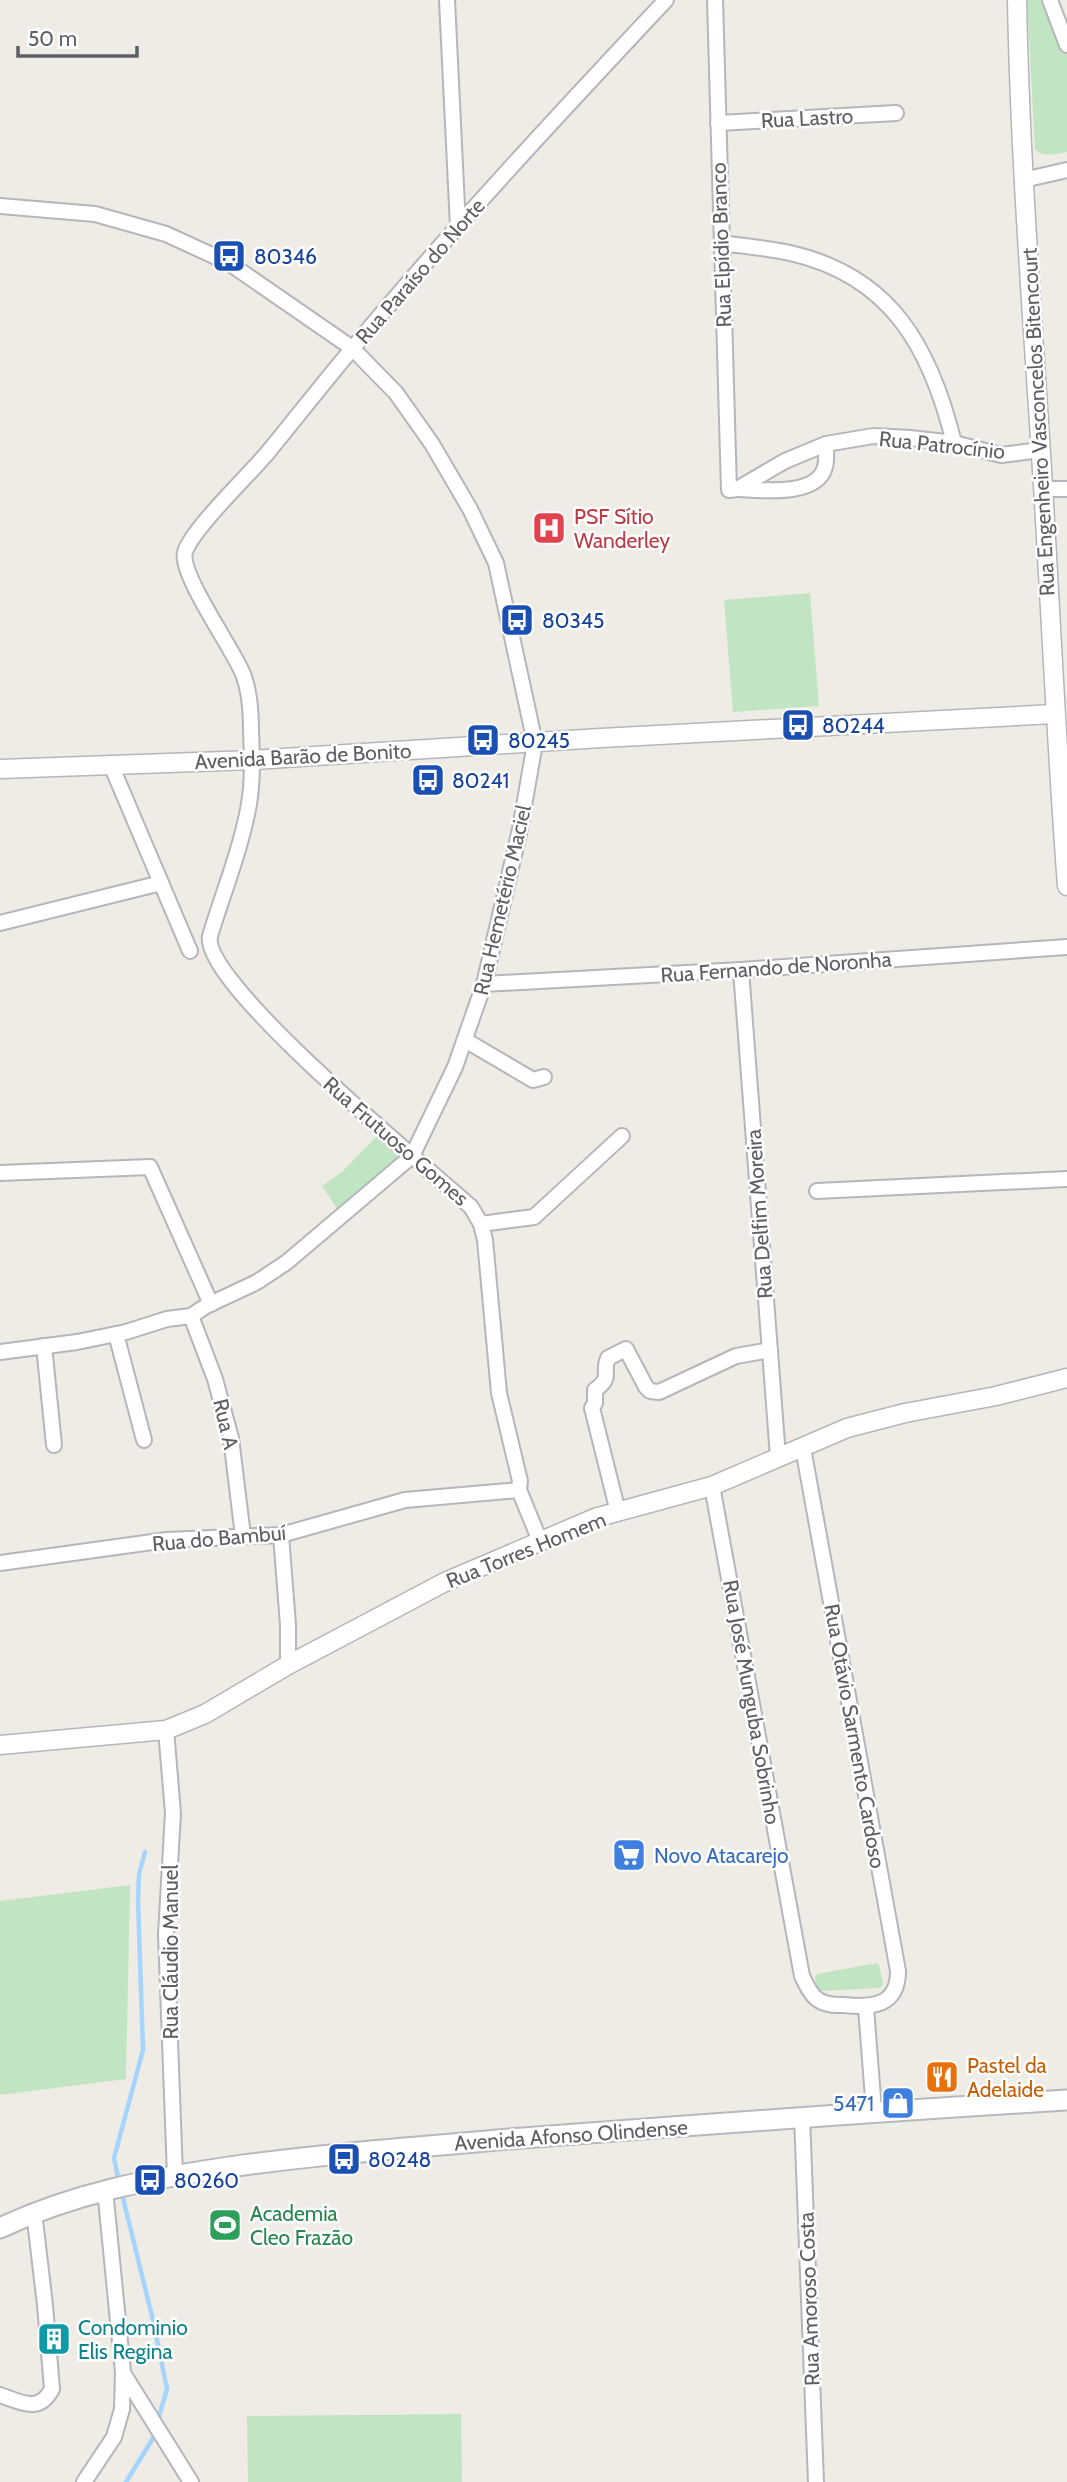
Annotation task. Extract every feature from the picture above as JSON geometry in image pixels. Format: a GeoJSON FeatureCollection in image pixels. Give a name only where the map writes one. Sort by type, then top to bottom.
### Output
{"type":"FeatureCollection","features":[{"type":"Feature","properties":{"kind":"main road","name":"Avenida Afonso Olindense"},"geometry":{"type":"LineString","coordinates":[[0,2228],[34,2212],[107,2188],[175,2175],[367,2150],[874,2111],[1067,2100]]}},
{"type":"Feature","properties":{"kind":"street"},"geometry":{"type":"LineString","coordinates":[[447,0],[457,227]]}},
{"type":"Feature","properties":{"kind":"street","name":"Rua Paraíso do Norte"},"geometry":{"type":"LineString","coordinates":[[252,760],[251,705],[244,676],[228,643],[190,580],[184,562],[185,551],[195,534],[268,452],[352,348],[457,227],[666,0]]}},
{"type":"Feature","properties":{"kind":"street","name":"Rua Elpídio Branco"},"geometry":{"type":"LineString","coordinates":[[715,0],[720,243],[733,489]]}},
{"type":"Feature","properties":{"kind":"street","name":"Rua Engenheiro Vasconcelos Bitencourt"},"geometry":{"type":"LineString","coordinates":[[1017,0],[1023,180],[1060,714],[1067,886]]}},
{"type":"Feature","properties":{"kind":"street"},"geometry":{"type":"LineString","coordinates":[[1050,0],[1067,45]]}},
{"type":"Feature","properties":{"kind":"street","name":"Rua Lastro"},"geometry":{"type":"LineString","coordinates":[[718,123],[896,113]]}},
{"type":"Feature","properties":{"kind":"street"},"geometry":{"type":"LineString","coordinates":[[1023,180],[1067,170]]}},
{"type":"Feature","properties":{"kind":"street","name":"Rua Hemetério Maciel"},"geometry":{"type":"LineString","coordinates":[[0,206],[95,214],[166,234],[229,263],[352,348],[396,393],[432,444],[470,509],[496,563],[536,743],[520,829],[484,984],[454,1067],[412,1156],[287,1262],[257,1282],[191,1316],[167,1319],[116,1334],[0,1352]]}},
{"type":"Feature","properties":{"kind":"street"},"geometry":{"type":"LineString","coordinates":[[720,243],[791,253],[843,271],[880,297],[908,329],[929,363],[954,443]]}},
{"type":"Feature","properties":{"kind":"street","name":"Rua Patrocínio"},"geometry":{"type":"LineString","coordinates":[[733,489],[785,461],[826,444],[873,436],[954,443],[1001,455],[1040,450]]}},
{"type":"Feature","properties":{"kind":"street"},"geometry":{"type":"LineString","coordinates":[[733,489],[795,489],[806,486],[825,468],[826,444]]}},
{"type":"Feature","properties":{"kind":"street"},"geometry":{"type":"LineString","coordinates":[[1043,489],[1067,489]]}},
{"type":"Feature","properties":{"kind":"street","name":"Avenida Barão de Bonito"},"geometry":{"type":"LineString","coordinates":[[0,769],[252,760],[1060,714]]}},
{"type":"Feature","properties":{"kind":"street","name":"Rua Frutuoso Gomes"},"geometry":{"type":"LineString","coordinates":[[252,760],[246,817],[209,941],[212,956],[273,1027],[329,1084],[471,1207],[481,1224],[485,1240],[499,1393],[520,1481],[519,1490],[540,1541]]}},
{"type":"Feature","properties":{"kind":"street"},"geometry":{"type":"LineString","coordinates":[[111,765],[190,951]]}},
{"type":"Feature","properties":{"kind":"street"},"geometry":{"type":"LineString","coordinates":[[0,923],[160,883]]}},
{"type":"Feature","properties":{"kind":"street","name":"Rua Fernando de Noronha"},"geometry":{"type":"LineString","coordinates":[[484,984],[741,970],[1067,947]]}},
{"type":"Feature","properties":{"kind":"street","name":"Rua Delfim Moreira"},"geometry":{"type":"LineString","coordinates":[[741,970],[778,1457]]}},
{"type":"Feature","properties":{"kind":"street"},"geometry":{"type":"LineString","coordinates":[[465,1040],[533,1080],[544,1077]]}},
{"type":"Feature","properties":{"kind":"street"},"geometry":{"type":"LineString","coordinates":[[481,1224],[534,1217],[622,1136]]}},
{"type":"Feature","properties":{"kind":"street"},"geometry":{"type":"LineString","coordinates":[[0,1172],[150,1167],[211,1304]]}},
{"type":"Feature","properties":{"kind":"street"},"geometry":{"type":"LineString","coordinates":[[817,1191],[1067,1179]]}},
{"type":"Feature","properties":{"kind":"street","name":"Rua A"},"geometry":{"type":"LineString","coordinates":[[191,1316],[215,1379],[231,1438],[243,1536]]}},
{"type":"Feature","properties":{"kind":"street"},"geometry":{"type":"LineString","coordinates":[[116,1334],[144,1440]]}},
{"type":"Feature","properties":{"kind":"street"},"geometry":{"type":"LineString","coordinates":[[44,1346],[54,1445]]}},
{"type":"Feature","properties":{"kind":"street"},"geometry":{"type":"LineString","coordinates":[[618,1512],[592,1408],[595,1403],[595,1390],[606,1381],[608,1375],[608,1358],[626,1349],[646,1387],[650,1391],[659,1392],[736,1356],[770,1350]]}},
{"type":"Feature","properties":{"kind":"street","name":"Rua Torres Homem"},"geometry":{"type":"LineString","coordinates":[[0,1745],[166,1730],[205,1714],[288,1665],[445,1582],[595,1518],[712,1486],[847,1428],[1067,1378]]}},
{"type":"Feature","properties":{"kind":"street","name":"Rua Otávio Sarmento Cardoso"},"geometry":{"type":"LineString","coordinates":[[803,1448],[898,1971],[898,1984],[891,1995],[866,2008]]}},
{"type":"Feature","properties":{"kind":"street","name":"Rua José Munguba Sobrinho"},"geometry":{"type":"LineString","coordinates":[[712,1486],[802,1976],[816,1998],[827,2004],[866,2008]]}},
{"type":"Feature","properties":{"kind":"street","name":"Rua do Bambuí"},"geometry":{"type":"LineString","coordinates":[[0,1563],[167,1540],[281,1535],[405,1500],[519,1490]]}},
{"type":"Feature","properties":{"kind":"street"},"geometry":{"type":"LineString","coordinates":[[281,1535],[288,1625],[288,1665]]}},
{"type":"Feature","properties":{"kind":"street","name":"Rua Cláudio Manuel"},"geometry":{"type":"LineString","coordinates":[[166,1730],[173,1813],[166,1934],[175,2175]]}},
{"type":"Feature","properties":{"kind":"street"},"geometry":{"type":"LineString","coordinates":[[866,2008],[874,2111]]}},
{"type":"Feature","properties":{"kind":"street","name":"Rua Amoroso Costa"},"geometry":{"type":"LineString","coordinates":[[802,2117],[816,2482]]}},
{"type":"Feature","properties":{"kind":"street"},"geometry":{"type":"LineString","coordinates":[[85,2482],[114,2437],[122,2409],[123,2372],[107,2188]]}},
{"type":"Feature","properties":{"kind":"street"},"geometry":{"type":"LineString","coordinates":[[0,2395],[32,2405],[41,2403],[52,2389],[34,2212]]}},
{"type":"Feature","properties":{"kind":"street"},"geometry":{"type":"LineString","coordinates":[[123,2372],[191,2482]]}},
{"type":"Feature","properties":{"kind":"green space"},"geometry":{"type":"Polygon","coordinates":[[[1027,0],[1047,0],[1067,56],[1067,152],[1046,154],[1035,149],[1027,0]]]}},
{"type":"Feature","properties":{"kind":"green space"},"geometry":{"type":"Polygon","coordinates":[[[810,593],[819,706],[733,712],[724,600],[810,593]]]}},
{"type":"Feature","properties":{"kind":"green space"},"geometry":{"type":"Polygon","coordinates":[[[377,1136],[401,1155],[340,1213],[322,1186],[342,1172],[377,1136]]]}},
{"type":"Feature","properties":{"kind":"green space"},"geometry":{"type":"Polygon","coordinates":[[[130,1885],[126,2079],[0,2095],[0,1901],[130,1885]]]}},
{"type":"Feature","properties":{"kind":"green space"},"geometry":{"type":"Polygon","coordinates":[[[877,1963],[883,1984],[880,1988],[817,1989],[817,1974],[877,1963]]]}},
{"type":"Feature","properties":{"kind":"green space"},"geometry":{"type":"Polygon","coordinates":[[[461,2414],[462,2482],[248,2482],[247,2416],[461,2414]]]}},
{"type":"Feature","properties":{"kind":"waterway"},"geometry":{"type":"LineString","coordinates":[[119,2182],[114,2158],[143,2050],[138,1900],[139,1874],[145,1852]]}},
{"type":"Feature","properties":{"kind":"waterway"},"geometry":{"type":"LineString","coordinates":[[122,2194],[167,2389],[157,2423]]}},
{"type":"Feature","properties":{"kind":"waterway"},"geometry":{"type":"LineString","coordinates":[[126,2482],[155,2432]]}},
{"type":"Feature","properties":{"kind":"place","name":"80346"},"geometry":{"type":"Point","coordinates":[229,256]}},
{"type":"Feature","properties":{"kind":"place","name":"PSF Sítio Wanderley"},"geometry":{"type":"Point","coordinates":[549,528]}},
{"type":"Feature","properties":{"kind":"place","name":"80345"},"geometry":{"type":"Point","coordinates":[517,620]}},
{"type":"Feature","properties":{"kind":"place","name":"80244"},"geometry":{"type":"Point","coordinates":[798,725]}},
{"type":"Feature","properties":{"kind":"place","name":"80245"},"geometry":{"type":"Point","coordinates":[483,740]}},
{"type":"Feature","properties":{"kind":"place","name":"80241"},"geometry":{"type":"Point","coordinates":[428,780]}},
{"type":"Feature","properties":{"kind":"place","name":"Novo Atacarejo"},"geometry":{"type":"Point","coordinates":[629,1855]}},
{"type":"Feature","properties":{"kind":"place","name":"Pastel da Adelaide"},"geometry":{"type":"Point","coordinates":[942,2077]}},
{"type":"Feature","properties":{"kind":"place","name":"5471"},"geometry":{"type":"Point","coordinates":[898,2103]}},
{"type":"Feature","properties":{"kind":"place","name":"80248"},"geometry":{"type":"Point","coordinates":[344,2159]}},
{"type":"Feature","properties":{"kind":"place","name":"80260"},"geometry":{"type":"Point","coordinates":[150,2180]}},
{"type":"Feature","properties":{"kind":"place","name":"Academia Cleo Frazão"},"geometry":{"type":"Point","coordinates":[225,2225]}},
{"type":"Feature","properties":{"kind":"place","name":"Condominio Elis Regina"},"geometry":{"type":"Point","coordinates":[54,2339]}}]}
